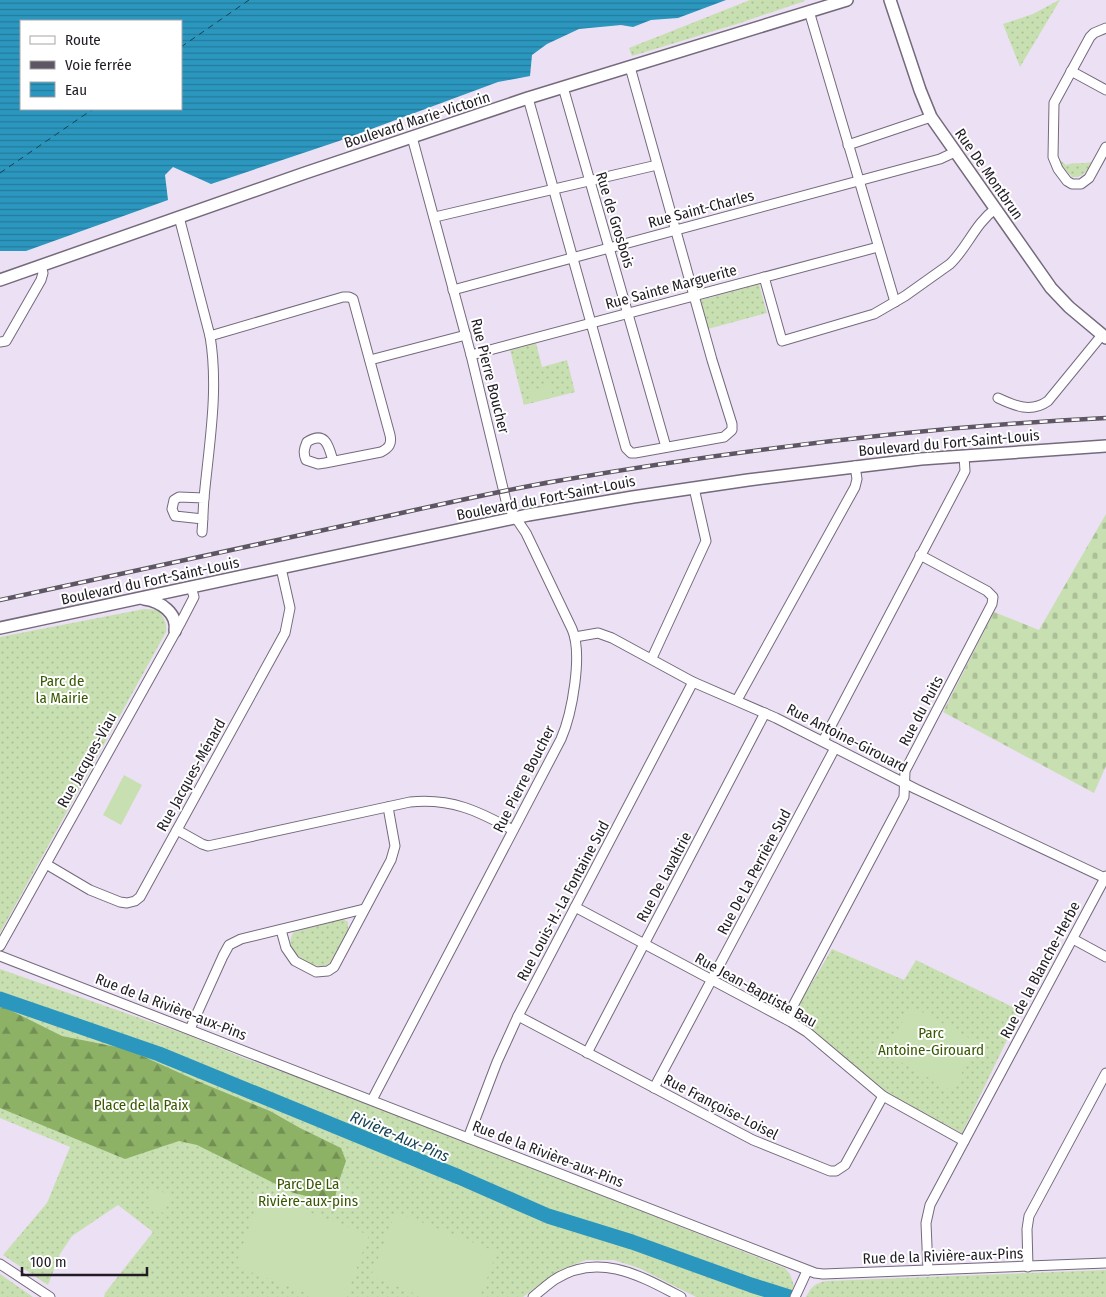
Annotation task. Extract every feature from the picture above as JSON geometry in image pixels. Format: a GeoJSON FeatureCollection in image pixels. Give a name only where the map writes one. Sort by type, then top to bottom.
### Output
{"type":"FeatureCollection","features":[{"type":"Feature","properties":{"kind":"street","name":"Boulevard Marie-Victorin"},"geometry":{"type":"LineString","coordinates":[[0,280],[528,98],[847,0]]}},
{"type":"Feature","properties":{"kind":"street","name":"Rue De Montbrun"},"geometry":{"type":"LineString","coordinates":[[890,0],[931,117],[1051,288],[1064,302],[1104,336]]}},
{"type":"Feature","properties":{"kind":"street"},"geometry":{"type":"LineString","coordinates":[[809,12],[896,302]]}},
{"type":"Feature","properties":{"kind":"street"},"geometry":{"type":"LineString","coordinates":[[1106,28],[1090,37],[1056,98],[1053,108],[1053,157],[1067,181],[1072,184],[1082,184],[1089,178],[1106,147]]}},
{"type":"Feature","properties":{"kind":"street"},"geometry":{"type":"LineString","coordinates":[[528,98],[626,448],[631,453],[635,453],[724,437],[732,430],[732,424],[630,67]]}},
{"type":"Feature","properties":{"kind":"street"},"geometry":{"type":"LineString","coordinates":[[1071,72],[1106,90]]}},
{"type":"Feature","properties":{"kind":"street","name":"Rue de Grosbois"},"geometry":{"type":"LineString","coordinates":[[563,88],[666,447]]}},
{"type":"Feature","properties":{"kind":"street"},"geometry":{"type":"LineString","coordinates":[[848,145],[931,117]]}},
{"type":"Feature","properties":{"kind":"street","name":"Rue Pierre Boucher"},"geometry":{"type":"LineString","coordinates":[[372,1100],[566,728],[573,703],[575,636],[526,533],[506,505],[466,335],[412,137]]}},
{"type":"Feature","properties":{"kind":"street","name":"Rue Saint-Charles"},"geometry":{"type":"LineString","coordinates":[[453,290],[859,182],[940,159],[955,152]]}},
{"type":"Feature","properties":{"kind":"street"},"geometry":{"type":"LineString","coordinates":[[435,217],[657,165]]}},
{"type":"Feature","properties":{"kind":"street"},"geometry":{"type":"LineString","coordinates":[[764,277],[781,338],[784,341],[870,315],[896,302],[950,264],[982,221],[995,209]]}},
{"type":"Feature","properties":{"kind":"street"},"geometry":{"type":"LineString","coordinates":[[179,217],[210,336],[214,362],[214,386],[202,532]]}},
{"type":"Feature","properties":{"kind":"street","name":"Rue Sainte Marguerite"},"geometry":{"type":"LineString","coordinates":[[471,355],[878,247]]}},
{"type":"Feature","properties":{"kind":"street"},"geometry":{"type":"LineString","coordinates":[[0,342],[6,341],[41,280],[43,272],[41,265]]}},
{"type":"Feature","properties":{"kind":"street"},"geometry":{"type":"LineString","coordinates":[[210,336],[343,297],[353,299],[391,442],[389,447],[381,452],[333,461]]}},
{"type":"Feature","properties":{"kind":"street"},"geometry":{"type":"LineString","coordinates":[[370,360],[466,335]]}},
{"type":"Feature","properties":{"kind":"street"},"geometry":{"type":"LineString","coordinates":[[998,398],[1016,407],[1025,408],[1042,405],[1048,401],[1104,336]]}},
{"type":"Feature","properties":{"kind":"street","name":"Boulevard du Fort-Saint-Louis"},"geometry":{"type":"LineString","coordinates":[[0,628],[516,518],[617,499],[855,466],[1106,446]]}},
{"type":"Feature","properties":{"kind":"street"},"geometry":{"type":"LineString","coordinates":[[823,741],[962,476],[964,456]]}},
{"type":"Feature","properties":{"kind":"street"},"geometry":{"type":"LineString","coordinates":[[737,700],[855,487],[857,479],[855,466]]}},
{"type":"Feature","properties":{"kind":"street"},"geometry":{"type":"LineString","coordinates":[[652,658],[706,542],[694,488]]}},
{"type":"Feature","properties":{"kind":"street"},"geometry":{"type":"LineString","coordinates":[[203,519],[175,516],[172,509],[176,498],[204,498]]}},
{"type":"Feature","properties":{"kind":"street","name":"Rue du Puits"},"geometry":{"type":"LineString","coordinates":[[786,1019],[904,797],[904,774],[906,768],[993,601],[993,597],[987,591],[920,556]]}},
{"type":"Feature","properties":{"kind":"street","name":"Rue Jacques-Ménard"},"geometry":{"type":"LineString","coordinates":[[46,864],[90,890],[120,902],[135,901],[140,897],[286,633],[290,608],[281,568]]}},
{"type":"Feature","properties":{"kind":"street","name":"Rue Jacques-Viau"},"geometry":{"type":"LineString","coordinates":[[0,946],[194,597],[191,587]]}},
{"type":"Feature","properties":{"kind":"street"},"geometry":{"type":"LineString","coordinates":[[140,598],[154,600],[162,605],[175,621],[175,632]]}},
{"type":"Feature","properties":{"kind":"street","name":"Rue Antoine-Girouard"},"geometry":{"type":"LineString","coordinates":[[575,636],[592,633],[605,635],[652,658],[693,682],[766,713],[905,783],[1105,877]]}},
{"type":"Feature","properties":{"kind":"street","name":"Rue Louis-H.-La Fontaine Sud"},"geometry":{"type":"LineString","coordinates":[[468,1138],[518,1016],[693,682]]}},
{"type":"Feature","properties":{"kind":"street","name":"Rue De Lavaltrie"},"geometry":{"type":"LineString","coordinates":[[587,1053],[766,713]]}},
{"type":"Feature","properties":{"kind":"street","name":"Rue De La Perrière Sud"},"geometry":{"type":"LineString","coordinates":[[654,1088],[835,748]]}},
{"type":"Feature","properties":{"kind":"street"},"geometry":{"type":"LineString","coordinates":[[177,830],[208,846],[421,801],[456,804],[478,811],[513,830]]}},
{"type":"Feature","properties":{"kind":"street"},"geometry":{"type":"LineString","coordinates":[[281,930],[286,948],[295,961],[316,972],[328,971],[334,967],[394,852],[394,839],[388,807]]}},
{"type":"Feature","properties":{"kind":"street","name":"Rue de la Blanche-Herbe"},"geometry":{"type":"LineString","coordinates":[[928,1270],[926,1216],[930,1205],[1105,877]]}},
{"type":"Feature","properties":{"kind":"street","name":"Rue Jean-Baptiste Bau"},"geometry":{"type":"LineString","coordinates":[[575,907],[786,1019],[807,1032],[883,1096],[964,1141]]}},
{"type":"Feature","properties":{"kind":"street"},"geometry":{"type":"LineString","coordinates":[[190,1030],[229,945],[241,939],[364,909]]}},
{"type":"Feature","properties":{"kind":"street"},"geometry":{"type":"LineString","coordinates":[[1073,939],[1106,957]]}},
{"type":"Feature","properties":{"kind":"street","name":"Rue de la Rivière-aux-Pins"},"geometry":{"type":"LineString","coordinates":[[0,956],[807,1271],[823,1274],[1106,1263]]}},
{"type":"Feature","properties":{"kind":"street","name":"Rue Françoise-Loisel"},"geometry":{"type":"LineString","coordinates":[[518,1016],[753,1140],[830,1171],[836,1171],[845,1165],[883,1096]]}},
{"type":"Feature","properties":{"kind":"street"},"geometry":{"type":"LineString","coordinates":[[1028,1266],[1027,1229],[1029,1216],[1106,1073]]}},
{"type":"Feature","properties":{"kind":"street"},"geometry":{"type":"LineString","coordinates":[[0,1264],[50,1297]]}},
{"type":"Feature","properties":{"kind":"street"},"geometry":{"type":"LineString","coordinates":[[533,1297],[555,1279],[586,1268],[597,1267],[633,1273],[681,1297]]}},
{"type":"Feature","properties":{"kind":"street"},"geometry":{"type":"LineString","coordinates":[[797,1294],[807,1271]]}},
{"type":"Feature","properties":{"kind":"green space"},"geometry":{"type":"Polygon","coordinates":[[[750,0],[805,1],[632,56],[629,48],[750,0]]]}},
{"type":"Feature","properties":{"kind":"green space"},"geometry":{"type":"Polygon","coordinates":[[[1059,0],[1020,67],[1003,24],[1033,14],[1059,0]]]}},
{"type":"Feature","properties":{"kind":"green space"},"geometry":{"type":"Polygon","coordinates":[[[1060,160],[1066,165],[1092,162],[1082,175],[1072,177],[1062,166],[1060,160]]]}},
{"type":"Feature","properties":{"kind":"green space"},"geometry":{"type":"Polygon","coordinates":[[[759,284],[767,313],[708,329],[701,300],[759,284]]]}},
{"type":"Feature","properties":{"kind":"green space"},"geometry":{"type":"Polygon","coordinates":[[[536,343],[542,367],[567,360],[575,392],[524,405],[510,350],[536,343]]]}},
{"type":"Feature","properties":{"kind":"green space"},"geometry":{"type":"Polygon","coordinates":[[[550,385],[553,397],[531,402],[528,391],[550,385]]]}},
{"type":"Feature","properties":{"kind":"green space"},"geometry":{"type":"Polygon","coordinates":[[[1106,514],[1106,766],[1094,793],[943,712],[994,612],[1039,630],[1106,514]]]}},
{"type":"Feature","properties":{"kind":"green space","name":"Parc de la Mairie"},"geometry":{"type":"Polygon","coordinates":[[[144,609],[158,610],[165,620],[166,632],[0,933],[0,637],[144,609]]]}},
{"type":"Feature","properties":{"kind":"green space"},"geometry":{"type":"Polygon","coordinates":[[[124,775],[142,785],[121,825],[103,815],[124,775]]]}},
{"type":"Feature","properties":{"kind":"green space"},"geometry":{"type":"Polygon","coordinates":[[[343,919],[348,922],[348,930],[330,963],[324,966],[316,966],[309,963],[301,958],[291,946],[294,932],[343,919]]]}},
{"type":"Feature","properties":{"kind":"green space","name":"Parc Antoine-Girouard"},"geometry":{"type":"Polygon","coordinates":[[[832,949],[904,980],[916,960],[1021,1011],[962,1133],[893,1097],[818,1036],[791,1018],[832,949]]]}},
{"type":"Feature","properties":{"kind":"green space","name":"Parc De La Rivière-aux-pins"},"geometry":{"type":"Polygon","coordinates":[[[0,969],[188,1035],[244,1058],[371,1104],[785,1268],[790,1274],[794,1286],[788,1297],[696,1297],[639,1268],[614,1260],[586,1260],[558,1271],[523,1297],[104,1297],[105,1293],[153,1232],[118,1205],[72,1236],[60,1254],[48,1285],[3,1255],[47,1203],[70,1147],[0,1118],[0,969]]]}},
{"type":"Feature","properties":{"kind":"green space"},"geometry":{"type":"Polygon","coordinates":[[[911,1006],[978,1043],[952,1091],[885,1053],[911,1006]]]}},
{"type":"Feature","properties":{"kind":"green space","name":"Place de la Paix"},"geometry":{"type":"Polygon","coordinates":[[[0,1007],[8,1009],[62,1036],[127,1049],[270,1111],[341,1148],[346,1161],[334,1203],[294,1193],[197,1145],[179,1141],[125,1159],[0,1108],[0,1007]]]}},
{"type":"Feature","properties":{"kind":"green space"},"geometry":{"type":"Polygon","coordinates":[[[152,1188],[170,1195],[164,1213],[146,1206],[152,1188]]]}},
{"type":"Feature","properties":{"kind":"green space"},"geometry":{"type":"Polygon","coordinates":[[[262,1194],[369,1235],[346,1297],[316,1297],[235,1266],[262,1194]]]}},
{"type":"Feature","properties":{"kind":"green space"},"geometry":{"type":"Polygon","coordinates":[[[396,1212],[497,1252],[480,1297],[423,1297],[371,1276],[396,1212]]]}},
{"type":"Feature","properties":{"kind":"green space"},"geometry":{"type":"Polygon","coordinates":[[[1106,1270],[1106,1297],[806,1297],[814,1286],[827,1281],[1106,1270]]]}},
{"type":"Feature","properties":{"kind":"green space"},"geometry":{"type":"Polygon","coordinates":[[[0,1274],[33,1297],[0,1297],[0,1274]]]}},
{"type":"Feature","properties":{"kind":"water"},"geometry":{"type":"Polygon","coordinates":[[[0,0],[726,0],[678,18],[651,20],[633,27],[621,25],[579,29],[547,44],[532,55],[530,76],[498,82],[339,141],[211,184],[173,167],[165,175],[168,200],[26,251],[0,251],[0,0]]]}},
{"type":"Feature","properties":{"kind":"waterway","name":"Rivière-Aux-Pins"},"geometry":{"type":"LineString","coordinates":[[0,999],[159,1054],[459,1177],[548,1216],[632,1242],[789,1297]]}},
{"type":"Feature","properties":{"kind":"ferry route"},"geometry":{"type":"LineString","coordinates":[[182,46],[249,0]]}},
{"type":"Feature","properties":{"kind":"ferry route"},"geometry":{"type":"LineString","coordinates":[[0,173],[92,110]]}},
{"type":"Feature","properties":{"kind":"railway"},"geometry":{"type":"LineString","coordinates":[[0,600],[478,496],[625,470],[830,441],[968,427],[1106,418]]}}]}
